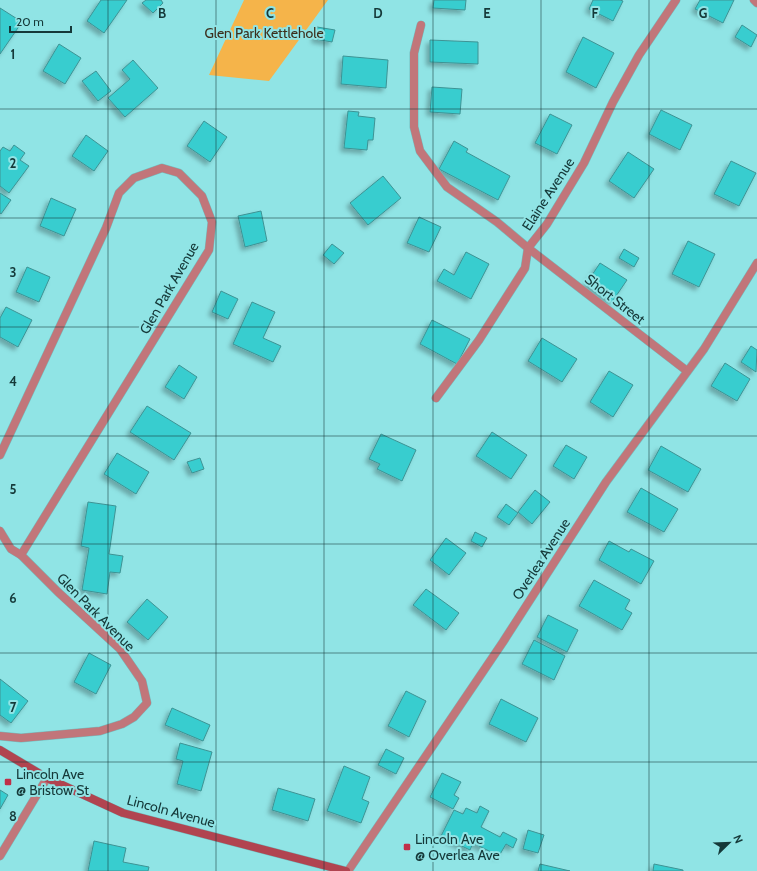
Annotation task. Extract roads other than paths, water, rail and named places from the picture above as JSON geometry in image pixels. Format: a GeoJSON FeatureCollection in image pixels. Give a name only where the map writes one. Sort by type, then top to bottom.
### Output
{"type":"FeatureCollection","features":[{"type":"Feature","properties":{"kind":"main road","name":"Lincoln Avenue"},"geometry":{"type":"LineString","coordinates":[[0,750],[47,778],[123,813],[347,871]]}},
{"type":"Feature","properties":{"kind":"street","name":"Elaine Avenue"},"geometry":{"type":"LineString","coordinates":[[436,398],[479,340],[524,268],[528,248],[547,224],[584,163],[616,95],[639,55],[676,0]]}},
{"type":"Feature","properties":{"kind":"street"},"geometry":{"type":"LineString","coordinates":[[754,0],[757,3]]}},
{"type":"Feature","properties":{"kind":"street","name":"Short Street"},"geometry":{"type":"LineString","coordinates":[[421,24],[414,52],[414,127],[420,152],[447,187],[497,222],[528,248],[687,371]]}},
{"type":"Feature","properties":{"kind":"street","name":"Glen Park Avenue"},"geometry":{"type":"LineString","coordinates":[[0,454],[106,228],[120,193],[134,178],[162,168],[179,173],[202,196],[212,222],[209,250],[22,555]]}},
{"type":"Feature","properties":{"kind":"street","name":"Overlea Avenue"},"geometry":{"type":"LineString","coordinates":[[347,871],[503,642],[606,482],[704,349],[757,263]]}},
{"type":"Feature","properties":{"kind":"street","name":"Glen Park Avenue"},"geometry":{"type":"LineString","coordinates":[[0,531],[10,549],[22,555],[58,592],[120,649],[142,681],[147,703],[134,717],[122,724],[100,731],[21,738],[0,736]]}},
{"type":"Feature","properties":{"kind":"street"},"geometry":{"type":"LineString","coordinates":[[0,856],[47,778]]}},
{"type":"Feature","properties":{"kind":"place","name":"Lincoln Ave @ Bristow St"},"geometry":{"type":"Point","coordinates":[8,782]}},
{"type":"Feature","properties":{"kind":"place","name":"Lincoln Ave @ Overlea Ave"},"geometry":{"type":"Point","coordinates":[407,847]}},
{"type":"Feature","properties":{"kind":"park label","name":"Glen Park Kettlehole"},"geometry":{"type":"Point","coordinates":[264,33]}}]}
